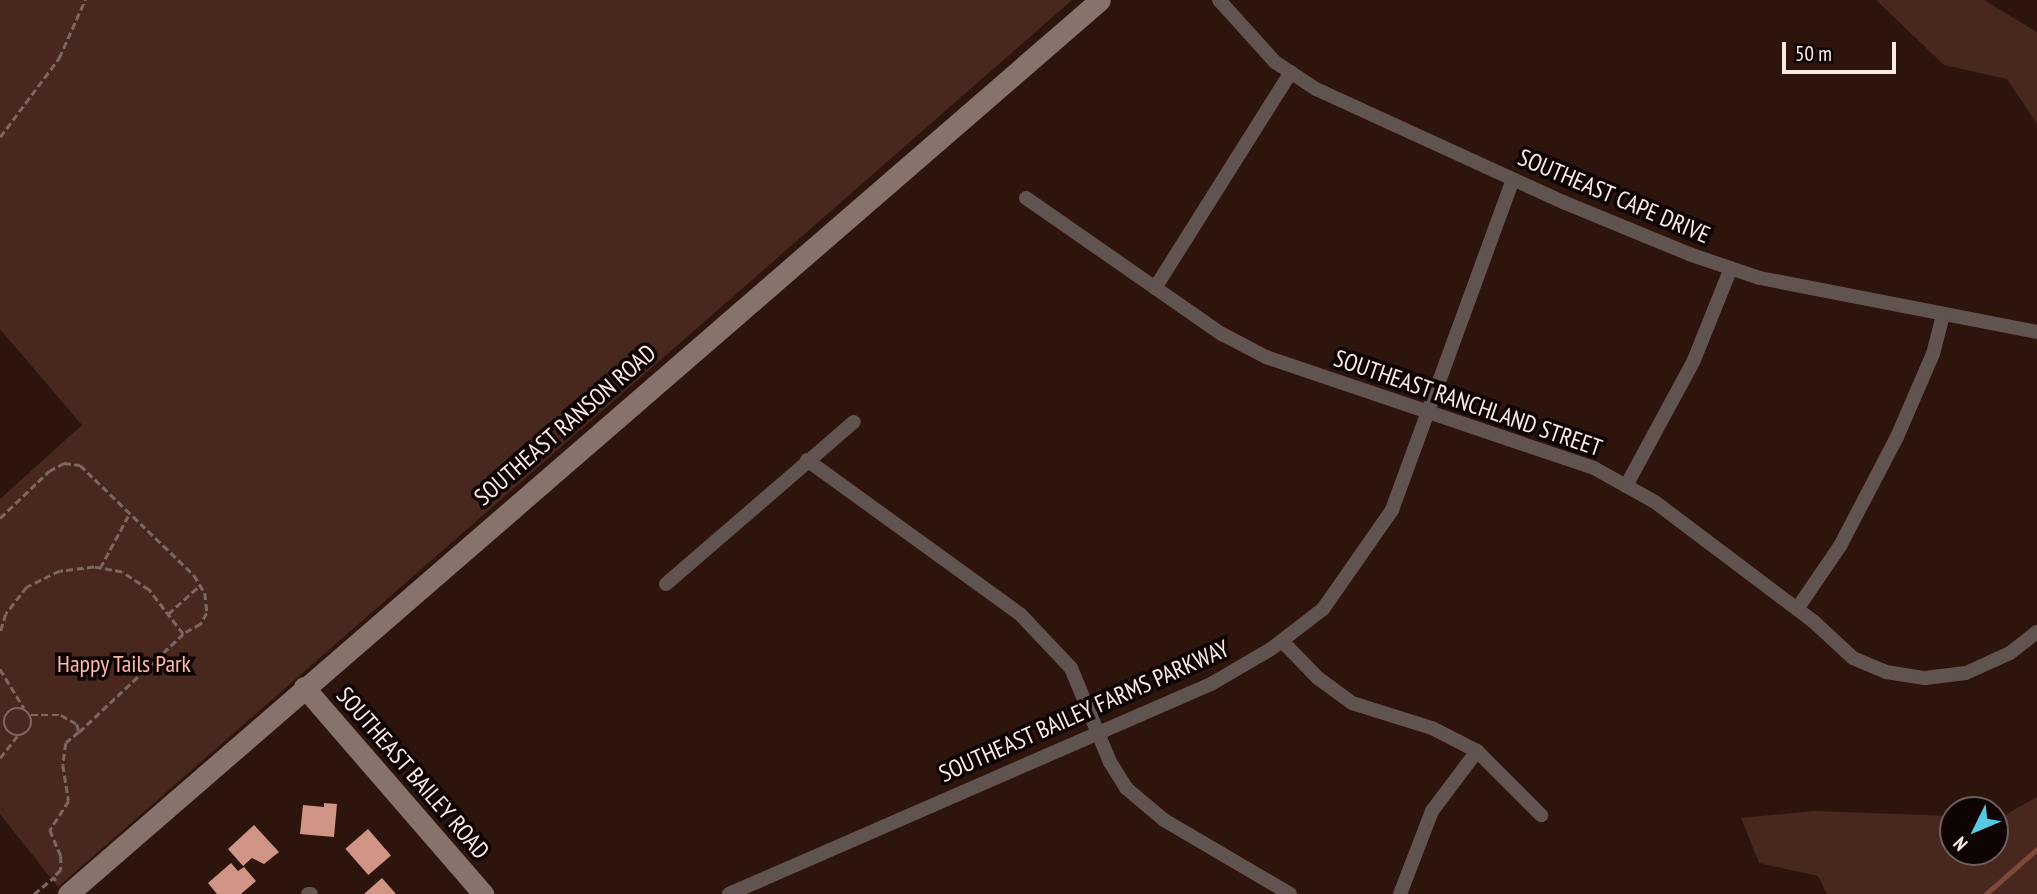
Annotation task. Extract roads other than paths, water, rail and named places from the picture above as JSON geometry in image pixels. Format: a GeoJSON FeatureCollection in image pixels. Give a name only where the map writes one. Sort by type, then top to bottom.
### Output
{"type":"FeatureCollection","features":[{"type":"Feature","properties":{"kind":"street","name":"SOUTHEAST RANSON ROAD"},"geometry":{"type":"LineString","coordinates":[[65,892],[1100,0]]}},
{"type":"Feature","properties":{"kind":"street","name":"SOUTHEAST CAPE DRIVE"},"geometry":{"type":"LineString","coordinates":[[1219,0],[1275,62],[1316,89],[1513,180],[1731,268],[1943,315],[2037,332]]}},
{"type":"Feature","properties":{"kind":"street"},"geometry":{"type":"LineString","coordinates":[[1155,288],[1291,72]]}},
{"type":"Feature","properties":{"kind":"street","name":"SOUTHEAST BAILEY FARMS PARKWAY"},"geometry":{"type":"LineString","coordinates":[[729,894],[1211,684],[1282,641],[1323,609],[1360,561],[1392,510],[1513,180]]}},
{"type":"Feature","properties":{"kind":"street","name":"SOUTHEAST RANCHLAND STREET"},"geometry":{"type":"LineString","coordinates":[[1026,198],[1222,334],[1266,357],[1594,468],[1655,502],[1797,609],[1853,658],[1886,672],[1925,678],[1966,673],[2010,653],[2037,632]]}},
{"type":"Feature","properties":{"kind":"street"},"geometry":{"type":"LineString","coordinates":[[1626,486],[1694,360],[1731,268]]}},
{"type":"Feature","properties":{"kind":"street"},"geometry":{"type":"LineString","coordinates":[[1797,609],[1840,546],[1897,437],[1933,354],[1943,315]]}},
{"type":"Feature","properties":{"kind":"street"},"geometry":{"type":"LineString","coordinates":[[666,584],[854,422]]}},
{"type":"Feature","properties":{"kind":"street"},"geometry":{"type":"LineString","coordinates":[[807,460],[1021,615],[1071,668],[1100,732],[1110,762],[1126,788],[1164,820],[1290,894]]}},
{"type":"Feature","properties":{"kind":"street"},"geometry":{"type":"LineString","coordinates":[[1282,641],[1318,678],[1352,703],[1432,728],[1477,751],[1541,815]]}},
{"type":"Feature","properties":{"kind":"street","name":"SOUTHEAST BAILEY ROAD"},"geometry":{"type":"LineString","coordinates":[[304,687],[483,894]]}},
{"type":"Feature","properties":{"kind":"street"},"geometry":{"type":"LineString","coordinates":[[1400,894],[1432,811],[1477,751]]}},
{"type":"Feature","properties":{"kind":"waterway"},"geometry":{"type":"LineString","coordinates":[[1986,894],[2037,849]]}},
{"type":"Feature","properties":{"kind":"park label","name":"Happy Tails Park"},"geometry":{"type":"Point","coordinates":[124,664]}}]}
